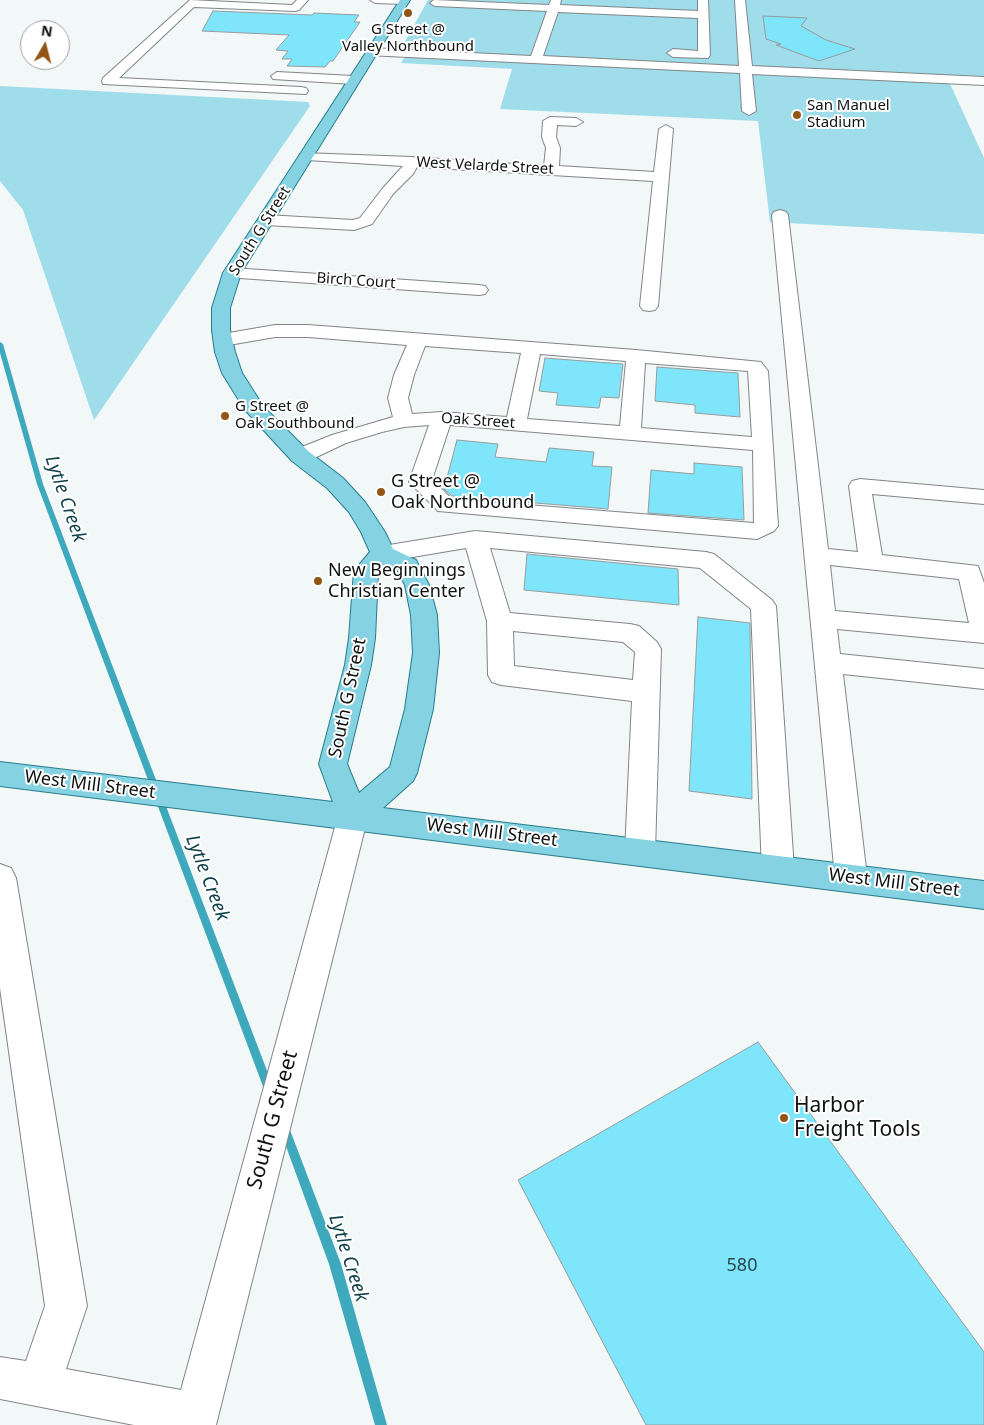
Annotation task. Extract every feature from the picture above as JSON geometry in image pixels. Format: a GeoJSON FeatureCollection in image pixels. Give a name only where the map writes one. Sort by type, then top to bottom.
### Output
{"type":"FeatureCollection","features":[{"type":"Feature","properties":{"kind":"main road","name":"South G Street"},"geometry":{"type":"LineString","coordinates":[[353,816],[333,764],[358,665],[362,638],[366,571],[383,554],[373,532],[357,507],[334,483],[300,456],[255,410],[232,374],[223,340],[221,308],[232,273],[404,1]]}},
{"type":"Feature","properties":{"kind":"main road"},"geometry":{"type":"LineString","coordinates":[[353,816],[403,772],[419,709],[423,680],[426,653],[424,615],[417,586],[407,566],[383,554]]}},
{"type":"Feature","properties":{"kind":"main road","name":"West Mill Street"},"geometry":{"type":"LineString","coordinates":[[0,774],[353,816],[778,870],[851,877],[984,895]]}},
{"type":"Feature","properties":{"kind":"street"},"geometry":{"type":"LineString","coordinates":[[301,91],[108,81],[194,2],[295,8],[303,0]]}},
{"type":"Feature","properties":{"kind":"street"},"geometry":{"type":"LineString","coordinates":[[375,0],[404,1]]}},
{"type":"Feature","properties":{"kind":"street"},"geometry":{"type":"LineString","coordinates":[[703,0],[703,68]]}},
{"type":"Feature","properties":{"kind":"street"},"geometry":{"type":"LineString","coordinates":[[740,0],[749,111]]}},
{"type":"Feature","properties":{"kind":"street"},"geometry":{"type":"LineString","coordinates":[[435,3],[554,4],[703,15]]}},
{"type":"Feature","properties":{"kind":"street"},"geometry":{"type":"LineString","coordinates":[[536,60],[554,4]]}},
{"type":"Feature","properties":{"kind":"street"},"geometry":{"type":"LineString","coordinates":[[539,47],[555,47]]}},
{"type":"Feature","properties":{"kind":"street"},"geometry":{"type":"LineString","coordinates":[[371,52],[984,81]]}},
{"type":"Feature","properties":{"kind":"street"},"geometry":{"type":"LineString","coordinates":[[661,53],[704,55]]}},
{"type":"Feature","properties":{"kind":"street"},"geometry":{"type":"LineString","coordinates":[[234,88],[245,74]]}},
{"type":"Feature","properties":{"kind":"street"},"geometry":{"type":"LineString","coordinates":[[263,75],[353,80]]}},
{"type":"Feature","properties":{"kind":"street"},"geometry":{"type":"LineString","coordinates":[[934,78],[940,95]]}},
{"type":"Feature","properties":{"kind":"street"},"geometry":{"type":"LineString","coordinates":[[551,169],[553,148],[549,137],[550,121],[576,122]]}},
{"type":"Feature","properties":{"kind":"street"},"geometry":{"type":"LineString","coordinates":[[649,306],[666,129]]}},
{"type":"Feature","properties":{"kind":"street","name":"West Velarde Street"},"geometry":{"type":"LineString","coordinates":[[307,156],[662,177]]}},
{"type":"Feature","properties":{"kind":"street"},"geometry":{"type":"LineString","coordinates":[[266,220],[354,225],[366,221],[388,191],[408,171],[412,161]]}},
{"type":"Feature","properties":{"kind":"street"},"geometry":{"type":"LineString","coordinates":[[780,215],[851,877]]}},
{"type":"Feature","properties":{"kind":"street","name":"Birch Court"},"geometry":{"type":"LineString","coordinates":[[232,273],[479,290]]}},
{"type":"Feature","properties":{"kind":"street"},"geometry":{"type":"LineString","coordinates":[[223,340],[275,331],[308,331],[754,366],[758,372],[766,526],[757,532],[446,506],[420,482],[442,418]]}},
{"type":"Feature","properties":{"kind":"street"},"geometry":{"type":"LineString","coordinates":[[404,421],[398,398],[404,375],[418,340]]}},
{"type":"Feature","properties":{"kind":"street"},"geometry":{"type":"LineString","coordinates":[[516,423],[532,348]]}},
{"type":"Feature","properties":{"kind":"street"},"geometry":{"type":"LineString","coordinates":[[630,433],[636,356]]}},
{"type":"Feature","properties":{"kind":"street","name":"Oak Street"},"geometry":{"type":"LineString","coordinates":[[300,456],[339,439],[378,426],[404,421],[442,418],[763,444]]}},
{"type":"Feature","properties":{"kind":"street"},"geometry":{"type":"LineString","coordinates":[[871,562],[860,486],[984,497]]}},
{"type":"Feature","properties":{"kind":"street"},"geometry":{"type":"LineString","coordinates":[[475,539],[500,621],[501,675],[645,692]]}},
{"type":"Feature","properties":{"kind":"street"},"geometry":{"type":"LineString","coordinates":[[383,554],[475,539],[706,560],[763,606],[778,870]]}},
{"type":"Feature","properties":{"kind":"street"},"geometry":{"type":"LineString","coordinates":[[817,556],[969,572],[984,633],[822,619]]}},
{"type":"Feature","properties":{"kind":"street"},"geometry":{"type":"LineString","coordinates":[[500,621],[630,633],[648,649],[640,852]]}},
{"type":"Feature","properties":{"kind":"street"},"geometry":{"type":"LineString","coordinates":[[828,663],[984,679]]}},
{"type":"Feature","properties":{"kind":"street","name":"South G Street"},"geometry":{"type":"LineString","coordinates":[[195,1420],[353,816]]}},
{"type":"Feature","properties":{"kind":"street"},"geometry":{"type":"LineString","coordinates":[[0,878],[66,1306],[20,1382],[195,1420]]}},
{"type":"Feature","properties":{"kind":"shaded area","name":"San Manuel Stadium"},"geometry":{"type":"Polygon","coordinates":[[[428,0],[984,0],[984,76],[946,75],[984,158],[984,234],[770,222],[758,121],[500,109],[512,69],[401,63],[404,58],[412,57],[416,50],[403,45],[428,0]]]}},
{"type":"Feature","properties":{"kind":"shaded area"},"geometry":{"type":"Polygon","coordinates":[[[0,86],[308,102],[310,106],[94,420],[23,210],[0,181],[0,86]]]}},
{"type":"Feature","properties":{"kind":"building"},"geometry":{"type":"Polygon","coordinates":[[[213,11],[359,15],[354,22],[360,22],[333,61],[330,61],[325,67],[287,66],[292,59],[282,59],[288,51],[276,50],[289,35],[202,31],[213,11]]]}},
{"type":"Feature","properties":{"kind":"building"},"geometry":{"type":"Polygon","coordinates":[[[763,16],[807,18],[801,26],[826,40],[855,49],[819,61],[776,45],[781,44],[766,39],[763,16]]]}},
{"type":"Feature","properties":{"kind":"building"},"geometry":{"type":"Polygon","coordinates":[[[545,358],[623,364],[619,398],[601,397],[599,408],[556,405],[558,393],[539,391],[545,358]]]}},
{"type":"Feature","properties":{"kind":"building"},"geometry":{"type":"Polygon","coordinates":[[[657,367],[738,373],[740,417],[695,413],[695,405],[655,401],[657,367]]]}},
{"type":"Feature","properties":{"kind":"building"},"geometry":{"type":"Polygon","coordinates":[[[457,440],[498,444],[495,457],[546,462],[549,448],[594,452],[592,466],[612,467],[608,509],[452,496],[444,489],[457,440]]]}},
{"type":"Feature","properties":{"kind":"building"},"geometry":{"type":"Polygon","coordinates":[[[694,463],[742,467],[744,520],[648,513],[651,470],[694,474],[694,463]]]}},
{"type":"Feature","properties":{"kind":"building"},"geometry":{"type":"Polygon","coordinates":[[[527,554],[678,569],[679,605],[524,590],[527,554]]]}},
{"type":"Feature","properties":{"kind":"building"},"geometry":{"type":"Polygon","coordinates":[[[698,617],[750,623],[752,799],[689,791],[698,617]]]}},
{"type":"Feature","properties":{"kind":"building"},"geometry":{"type":"Polygon","coordinates":[[[758,1042],[984,1352],[984,1425],[646,1425],[518,1180],[758,1042]]]}},
{"type":"Feature","properties":{"kind":"waterway","name":"Lytle Creek"},"geometry":{"type":"LineString","coordinates":[[0,344],[40,484],[269,1089]]}},
{"type":"Feature","properties":{"kind":"waterway","name":"Lytle Creek"},"geometry":{"type":"LineString","coordinates":[[285,1130],[335,1264],[381,1425]]}},
{"type":"Feature","properties":{"kind":"place","name":"G Street @ Valley Northbound"},"geometry":{"type":"Point","coordinates":[408,13]}},
{"type":"Feature","properties":{"kind":"place","name":"San Manuel Stadium"},"geometry":{"type":"Point","coordinates":[797,115]}},
{"type":"Feature","properties":{"kind":"place","name":"G Street @ Oak Southbound"},"geometry":{"type":"Point","coordinates":[225,416]}},
{"type":"Feature","properties":{"kind":"place","name":"G Street @ Oak Northbound"},"geometry":{"type":"Point","coordinates":[381,492]}},
{"type":"Feature","properties":{"kind":"place","name":"New Beginnings Christian Center"},"geometry":{"type":"Point","coordinates":[318,581]}},
{"type":"Feature","properties":{"kind":"place","name":"Harbor Freight Tools"},"geometry":{"type":"Point","coordinates":[784,1118]}}]}
